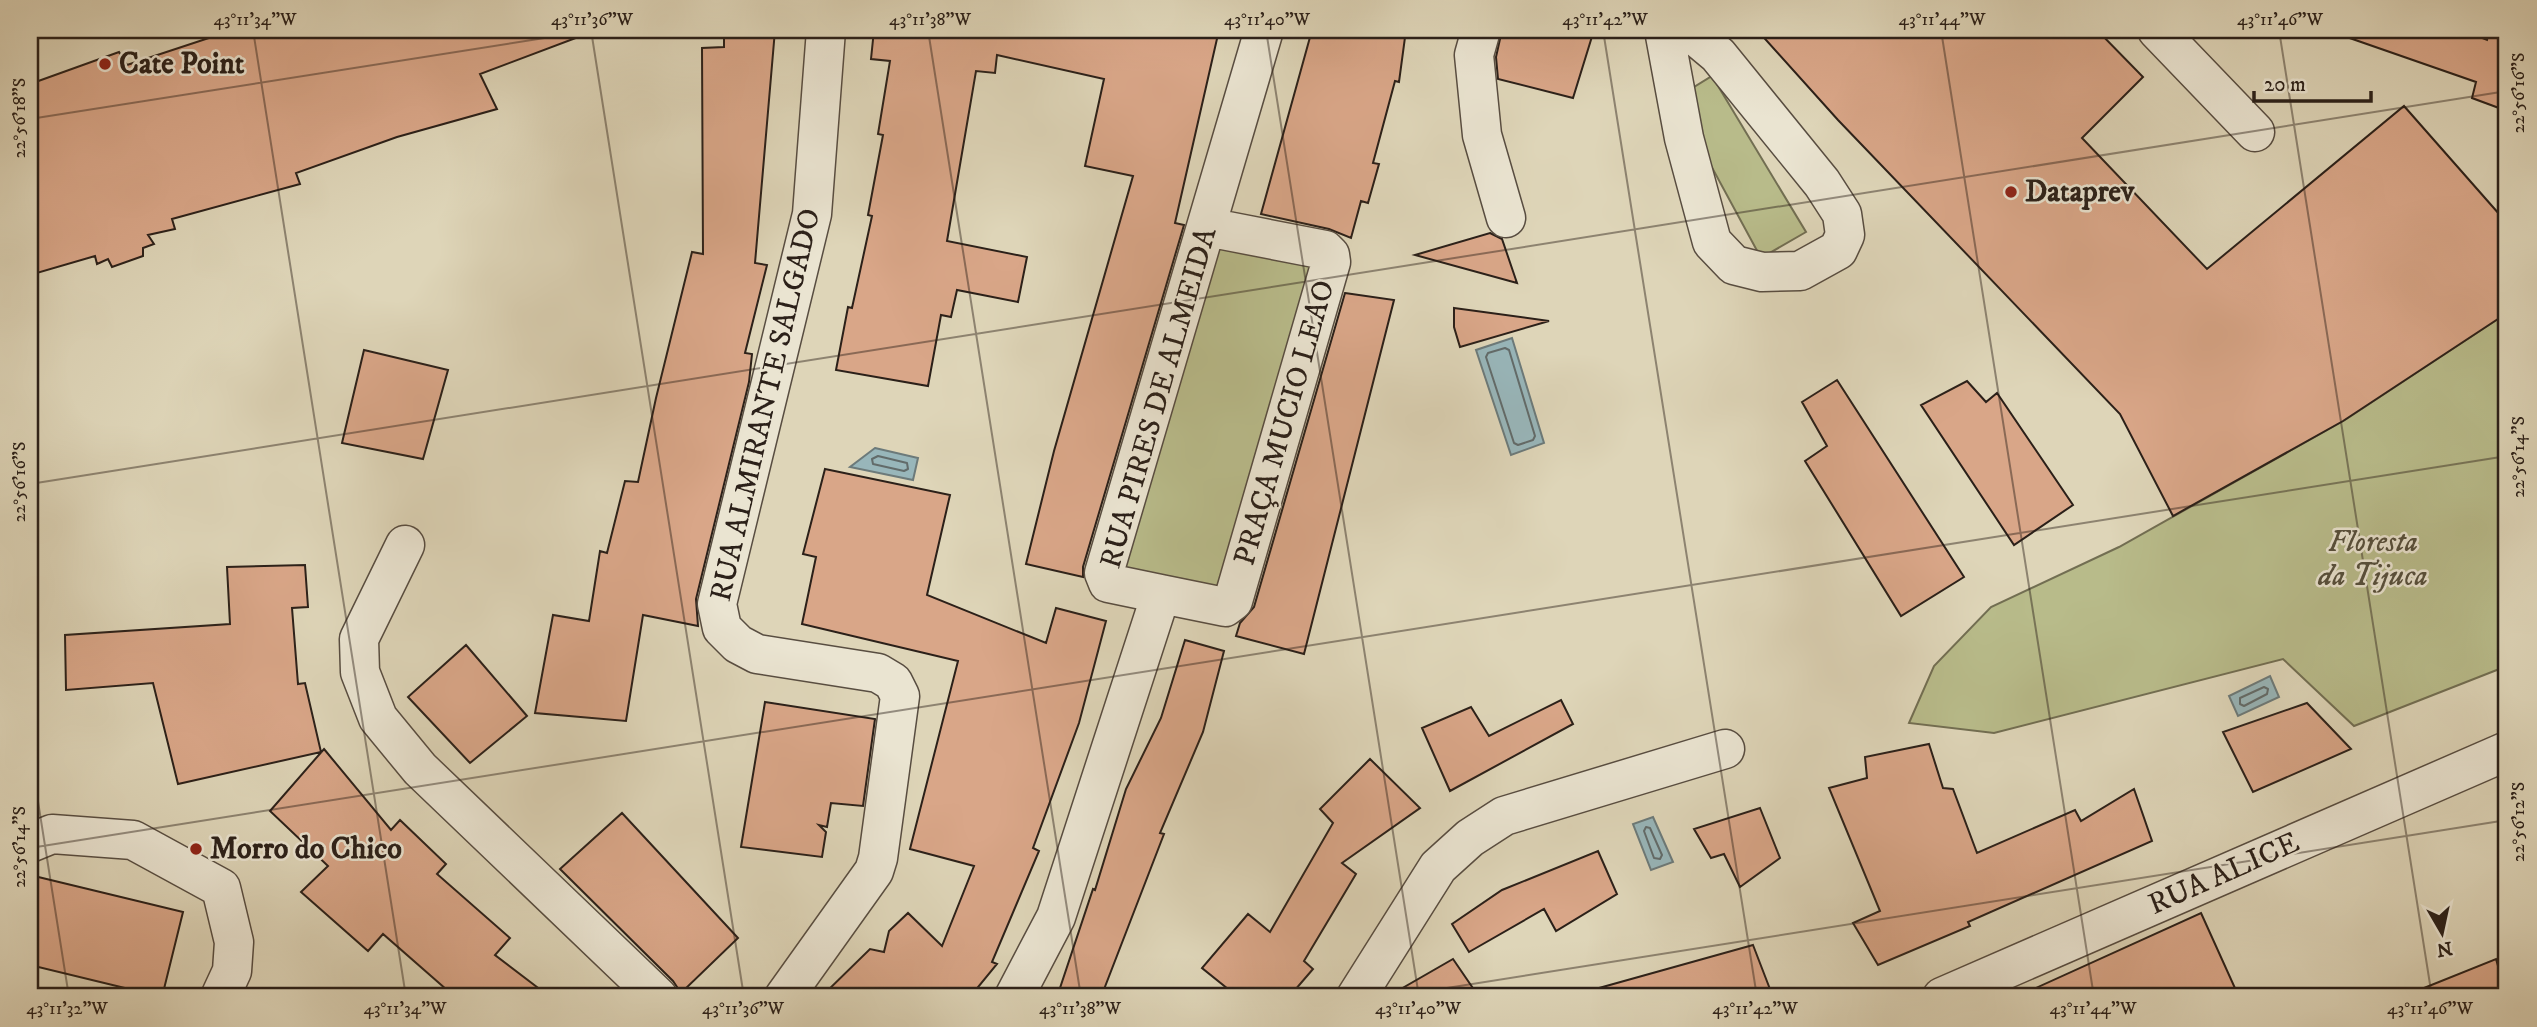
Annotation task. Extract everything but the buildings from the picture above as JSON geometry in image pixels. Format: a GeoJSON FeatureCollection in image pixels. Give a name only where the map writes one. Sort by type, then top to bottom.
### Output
{"type":"FeatureCollection","features":[{"type":"Feature","properties":{"kind":"street","name":"RUA ALMIRANTE SALGADO"},"geometry":{"type":"LineString","coordinates":[[784,997],[874,872],[900,696],[892,682],[878,673],[757,654],[738,644],[722,628],[717,604],[812,214],[826,30]]}},
{"type":"Feature","properties":{"kind":"street","name":"RUA PIRES DE ALMEIDA"},"geometry":{"type":"LineString","coordinates":[[1014,997],[1056,917],[1161,594],[1108,583],[1104,573],[1264,30]]}},
{"type":"Feature","properties":{"kind":"street"},"geometry":{"type":"LineString","coordinates":[[1481,30],[1474,55],[1482,135],[1506,218]]}},
{"type":"Feature","properties":{"kind":"street"},"geometry":{"type":"LineString","coordinates":[[1664,30],[1684,138],[1712,242],[1734,265],[1762,272],[1800,271],[1838,250],[1845,235],[1842,214],[1822,183],[1718,55],[1688,30]]}},
{"type":"Feature","properties":{"kind":"street"},"geometry":{"type":"LineString","coordinates":[[2157,30],[2255,132]]}},
{"type":"Feature","properties":{"kind":"street","name":"PRAÇA MUCIO LEAO"},"geometry":{"type":"LineString","coordinates":[[1161,594],[1225,607],[1233,601],[1331,262],[1330,255],[1325,250],[1207,227]]}},
{"type":"Feature","properties":{"kind":"street"},"geometry":{"type":"LineString","coordinates":[[405,545],[359,639],[360,672],[377,719],[420,769],[659,997]]}},
{"type":"Feature","properties":{"kind":"street"},"geometry":{"type":"LineString","coordinates":[[1356,997],[1438,867],[1469,838],[1504,816],[1725,749]]}},
{"type":"Feature","properties":{"kind":"street","name":"RUA ALICE"},"geometry":{"type":"LineString","coordinates":[[1942,997],[2507,751]]}},
{"type":"Feature","properties":{"kind":"street"},"geometry":{"type":"LineString","coordinates":[[30,843],[52,834],[133,841],[221,888],[234,942],[232,971],[220,997]]}},
{"type":"Feature","properties":{"kind":"green space"},"geometry":{"type":"Polygon","coordinates":[[[1712,76],[1806,232],[1761,258],[1696,138],[1686,92],[1712,76]]]}},
{"type":"Feature","properties":{"kind":"green space"},"geometry":{"type":"Polygon","coordinates":[[[1198,234],[1324,266],[1224,616],[1108,588],[1198,234]]]}},
{"type":"Feature","properties":{"kind":"green space","name":"Floresta da Tijuca"},"geometry":{"type":"Polygon","coordinates":[[[2507,313],[2507,666],[2354,726],[2283,659],[1994,733],[1909,723],[1934,666],[1991,607],[2119,547],[2345,420],[2507,313]]]}},
{"type":"Feature","properties":{"kind":"water"},"geometry":{"type":"Polygon","coordinates":[[[1512,338],[1544,443],[1511,455],[1476,350],[1512,338]]]}},
{"type":"Feature","properties":{"kind":"water"},"geometry":{"type":"Polygon","coordinates":[[[875,448],[918,458],[913,480],[850,467],[875,448]]]}},
{"type":"Feature","properties":{"kind":"water"},"geometry":{"type":"Polygon","coordinates":[[[2270,676],[2279,697],[2238,716],[2229,696],[2270,676]]]}},
{"type":"Feature","properties":{"kind":"water"},"geometry":{"type":"Polygon","coordinates":[[[1653,817],[1673,862],[1651,870],[1633,824],[1653,817]]]}},
{"type":"Feature","properties":{"kind":"place","name":"Cate Point"},"geometry":{"type":"Point","coordinates":[105,64]}},
{"type":"Feature","properties":{"kind":"place","name":"Dataprev"},"geometry":{"type":"Point","coordinates":[2011,192]}},
{"type":"Feature","properties":{"kind":"place","name":"Morro do Chico"},"geometry":{"type":"Point","coordinates":[196,849]}}]}
